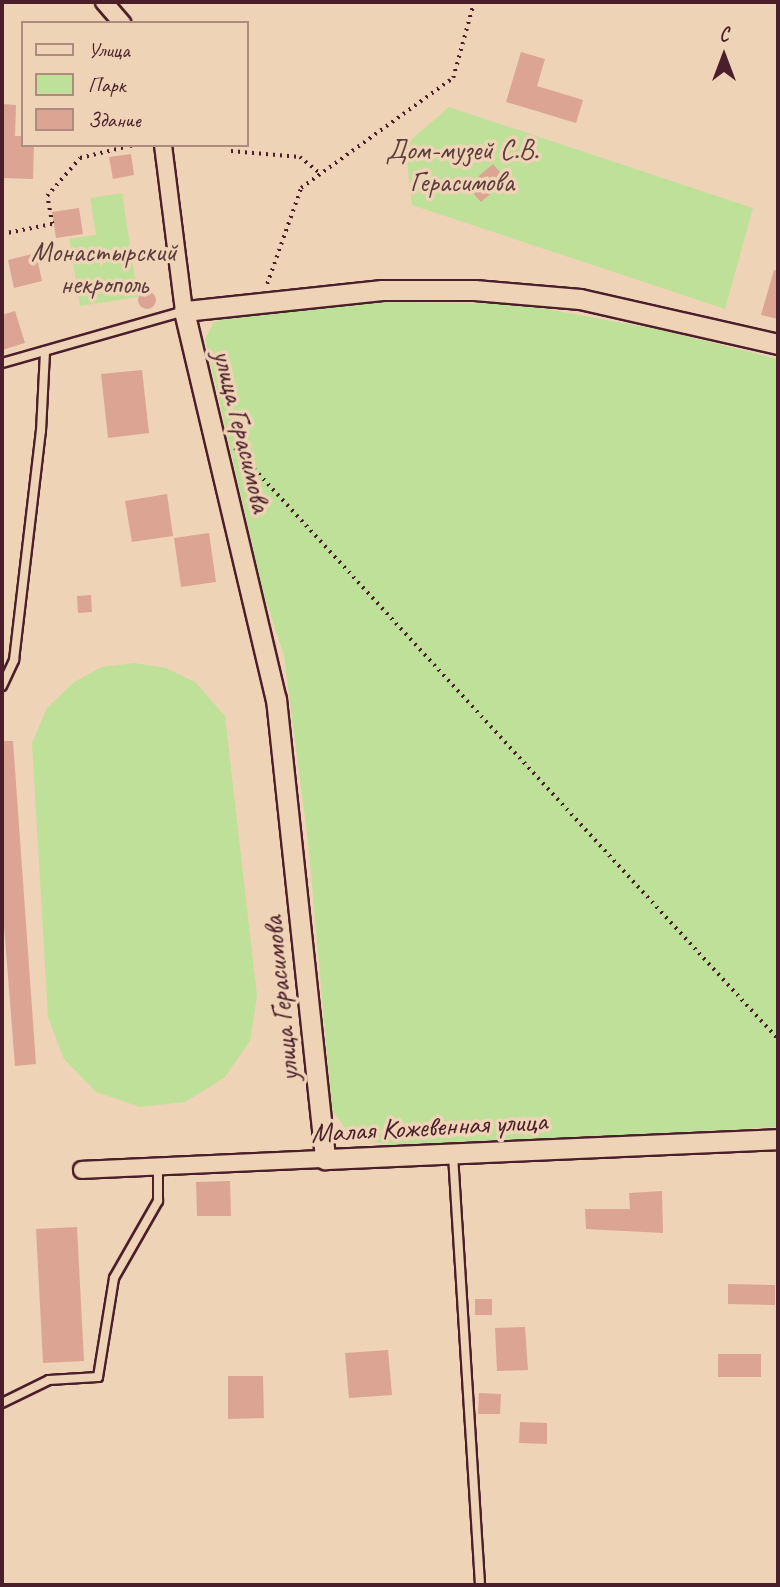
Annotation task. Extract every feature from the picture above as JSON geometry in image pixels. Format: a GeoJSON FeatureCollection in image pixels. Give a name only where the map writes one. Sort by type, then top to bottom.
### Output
{"type":"FeatureCollection","features":[{"type":"Feature","properties":{"kind":"street"},"geometry":{"type":"LineString","coordinates":[[104,2],[120,21]]}},
{"type":"Feature","properties":{"kind":"street"},"geometry":{"type":"LineString","coordinates":[[163,147],[184,311],[267,300],[413,288],[515,292],[580,299],[778,344]]}},
{"type":"Feature","properties":{"kind":"street","name":"улица Герасимова"},"geometry":{"type":"LineString","coordinates":[[184,311],[277,708],[326,1160]]}},
{"type":"Feature","properties":{"kind":"street","name":"Малая Кожевенная улица"},"geometry":{"type":"LineString","coordinates":[[82,1170],[778,1139]]}},
{"type":"Feature","properties":{"kind":"lane"},"geometry":{"type":"LineString","coordinates":[[2,363],[184,311]]}},
{"type":"Feature","properties":{"kind":"lane"},"geometry":{"type":"LineString","coordinates":[[2,686],[14,660],[41,431],[45,351]]}},
{"type":"Feature","properties":{"kind":"lane"},"geometry":{"type":"LineString","coordinates":[[453,1154],[480,1585]]}},
{"type":"Feature","properties":{"kind":"lane"},"geometry":{"type":"LineString","coordinates":[[2,1403],[49,1380],[97,1377],[114,1278],[158,1201],[158,1167]]}},
{"type":"Feature","properties":{"kind":"path"},"geometry":{"type":"LineString","coordinates":[[267,300],[268,280],[301,188],[453,78],[474,2]]}},
{"type":"Feature","properties":{"kind":"path"},"geometry":{"type":"LineString","coordinates":[[2,234],[52,225],[47,196],[79,158],[123,147]]}},
{"type":"Feature","properties":{"kind":"path"},"geometry":{"type":"LineString","coordinates":[[230,147],[231,151],[300,156],[321,174]]}},
{"type":"Feature","properties":{"kind":"path"},"geometry":{"type":"LineString","coordinates":[[212,430],[247,458],[778,1039]]}},
{"type":"Feature","properties":{"kind":"green space","name":"Дом-музей С.В. Герасимова"},"geometry":{"type":"Polygon","coordinates":[[[449,107],[753,208],[725,309],[412,205],[405,145],[449,107]]]}},
{"type":"Feature","properties":{"kind":"green space","name":"Монастырский некрополь"},"geometry":{"type":"Polygon","coordinates":[[[122,193],[138,297],[80,306],[69,239],[96,235],[90,198],[122,193]]]}},
{"type":"Feature","properties":{"kind":"green space"},"geometry":{"type":"Polygon","coordinates":[[[388,302],[519,304],[661,330],[778,359],[778,1127],[398,1147],[352,1137],[332,1110],[308,841],[284,656],[263,591],[205,339],[214,322],[234,316],[388,302]]]}},
{"type":"Feature","properties":{"kind":"green space"},"geometry":{"type":"Polygon","coordinates":[[[134,663],[166,668],[195,682],[225,716],[257,996],[250,1041],[224,1078],[185,1102],[140,1107],[96,1092],[64,1059],[48,1017],[32,743],[47,708],[74,682],[102,667],[134,663]]]}},
{"type":"Feature","properties":{"kind":"building"},"geometry":{"type":"Polygon","coordinates":[[[521,52],[545,59],[537,86],[583,100],[576,123],[506,102],[521,52]]]}},
{"type":"Feature","properties":{"kind":"building"},"geometry":{"type":"Polygon","coordinates":[[[2,104],[16,105],[15,136],[21,136],[21,147],[34,147],[33,179],[2,178],[2,104]]]}},
{"type":"Feature","properties":{"kind":"building"},"geometry":{"type":"Polygon","coordinates":[[[131,154],[134,175],[113,179],[109,157],[131,154]]]}},
{"type":"Feature","properties":{"kind":"building"},"geometry":{"type":"Polygon","coordinates":[[[493,164],[507,180],[481,202],[467,186],[493,164]]]}},
{"type":"Feature","properties":{"kind":"building"},"geometry":{"type":"Polygon","coordinates":[[[79,208],[83,234],[56,238],[52,212],[79,208]]]}},
{"type":"Feature","properties":{"kind":"building"},"geometry":{"type":"Polygon","coordinates":[[[36,253],[42,281],[14,288],[8,260],[36,253]]]}},
{"type":"Feature","properties":{"kind":"building"},"geometry":{"type":"Polygon","coordinates":[[[774,270],[778,271],[778,319],[761,315],[774,270]]]}},
{"type":"Feature","properties":{"kind":"building"},"geometry":{"type":"Polygon","coordinates":[[[147,291],[153,294],[156,300],[153,306],[147,309],[141,306],[138,300],[141,294],[147,291]]]}},
{"type":"Feature","properties":{"kind":"building"},"geometry":{"type":"Polygon","coordinates":[[[15,311],[25,343],[2,350],[2,315],[15,311]]]}},
{"type":"Feature","properties":{"kind":"building"},"geometry":{"type":"Polygon","coordinates":[[[142,370],[149,433],[108,438],[101,374],[142,370]]]}},
{"type":"Feature","properties":{"kind":"building"},"geometry":{"type":"Polygon","coordinates":[[[167,494],[173,536],[132,542],[125,501],[167,494]]]}},
{"type":"Feature","properties":{"kind":"building"},"geometry":{"type":"Polygon","coordinates":[[[209,533],[216,582],[181,587],[174,538],[209,533]]]}},
{"type":"Feature","properties":{"kind":"building"},"geometry":{"type":"Polygon","coordinates":[[[91,595],[92,612],[78,613],[77,596],[91,595]]]}},
{"type":"Feature","properties":{"kind":"building"},"geometry":{"type":"Polygon","coordinates":[[[2,741],[13,741],[36,1064],[15,1066],[2,900],[2,741]]]}},
{"type":"Feature","properties":{"kind":"building"},"geometry":{"type":"Polygon","coordinates":[[[230,1181],[231,1216],[197,1216],[196,1182],[230,1181]]]}},
{"type":"Feature","properties":{"kind":"building"},"geometry":{"type":"Polygon","coordinates":[[[662,1191],[663,1233],[586,1229],[585,1209],[630,1209],[629,1193],[662,1191]]]}},
{"type":"Feature","properties":{"kind":"building"},"geometry":{"type":"Polygon","coordinates":[[[77,1227],[84,1361],[43,1363],[36,1229],[77,1227]]]}},
{"type":"Feature","properties":{"kind":"building"},"geometry":{"type":"Polygon","coordinates":[[[728,1284],[775,1285],[775,1305],[728,1304],[728,1284]]]}},
{"type":"Feature","properties":{"kind":"building"},"geometry":{"type":"Polygon","coordinates":[[[475,1299],[492,1299],[492,1315],[475,1315],[475,1299]]]}},
{"type":"Feature","properties":{"kind":"building"},"geometry":{"type":"Polygon","coordinates":[[[525,1327],[528,1370],[497,1371],[495,1328],[525,1327]]]}},
{"type":"Feature","properties":{"kind":"building"},"geometry":{"type":"Polygon","coordinates":[[[388,1350],[392,1395],[349,1398],[345,1353],[388,1350]]]}},
{"type":"Feature","properties":{"kind":"building"},"geometry":{"type":"Polygon","coordinates":[[[718,1354],[761,1354],[761,1377],[718,1377],[718,1354]]]}},
{"type":"Feature","properties":{"kind":"building"},"geometry":{"type":"Polygon","coordinates":[[[228,1376],[263,1376],[264,1418],[228,1419],[228,1376]]]}},
{"type":"Feature","properties":{"kind":"building"},"geometry":{"type":"Polygon","coordinates":[[[479,1393],[501,1394],[500,1414],[478,1414],[479,1393]]]}},
{"type":"Feature","properties":{"kind":"building"},"geometry":{"type":"Polygon","coordinates":[[[520,1422],[547,1423],[547,1444],[519,1443],[520,1422]]]}}]}
